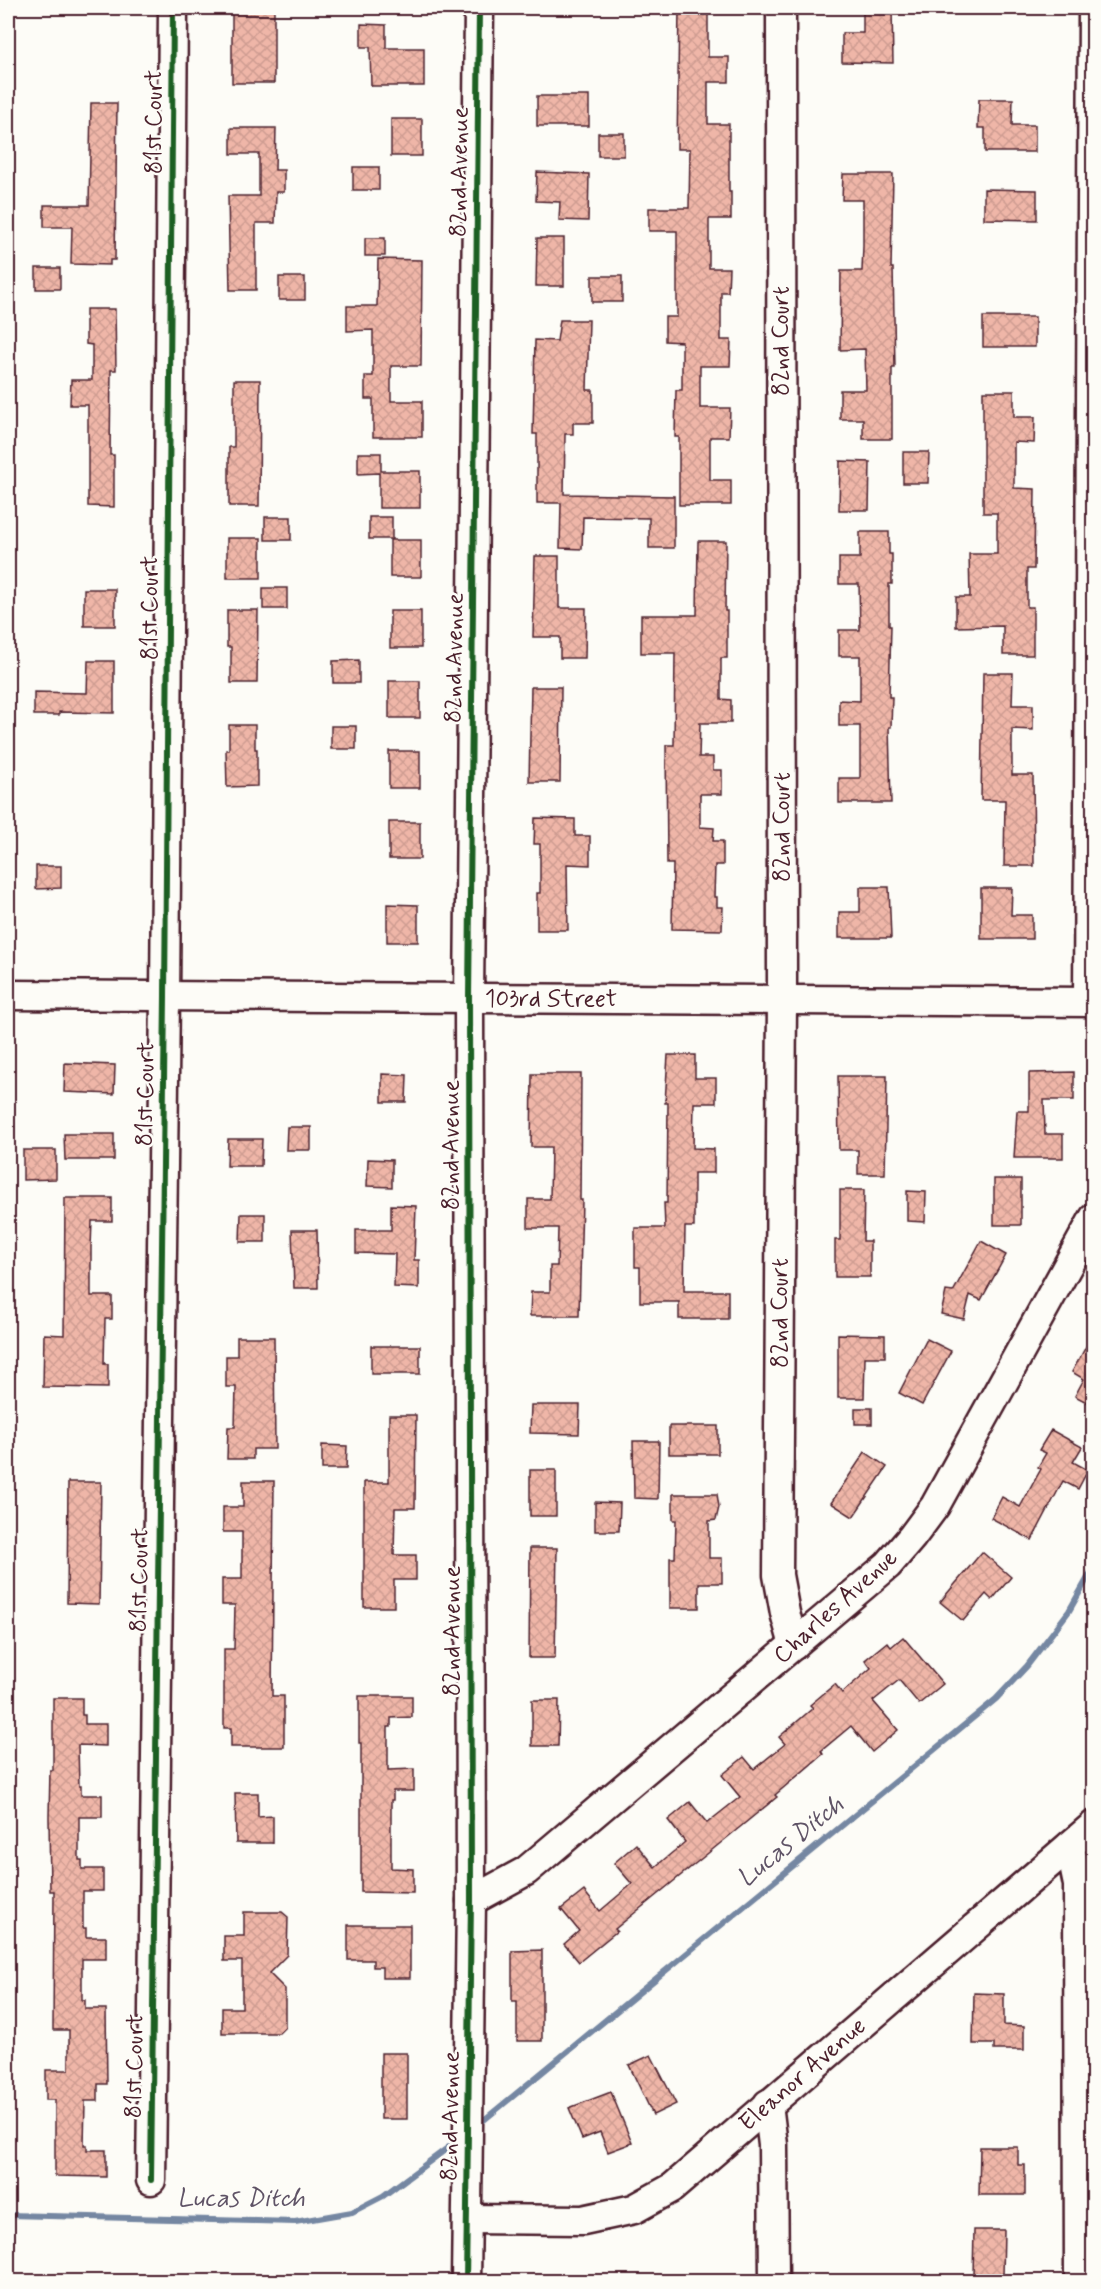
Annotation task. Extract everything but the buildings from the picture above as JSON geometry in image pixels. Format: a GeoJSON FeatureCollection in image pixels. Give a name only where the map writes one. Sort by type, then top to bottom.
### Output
{"type":"FeatureCollection","features":[{"type":"Feature","properties":{"kind":"street","name":"81st Court"},"geometry":{"type":"LineString","coordinates":[[152,2180],[173,8]]}},
{"type":"Feature","properties":{"kind":"street","name":"82nd Avenue"},"geometry":{"type":"LineString","coordinates":[[466,2282],[471,1901],[469,998],[479,8]]}},
{"type":"Feature","properties":{"kind":"street","name":"82nd Court"},"geometry":{"type":"LineString","coordinates":[[781,8],[782,1000],[778,1575],[794,1645]]}},
{"type":"Feature","properties":{"kind":"street"},"geometry":{"type":"LineString","coordinates":[[1091,1002],[1093,8]]}},
{"type":"Feature","properties":{"kind":"street","name":"103rd Street"},"geometry":{"type":"LineString","coordinates":[[8,995],[1091,1002]]}},
{"type":"Feature","properties":{"kind":"street","name":"Charles Avenue"},"geometry":{"type":"LineString","coordinates":[[471,1901],[526,1871],[888,1564],[935,1506],[1094,1218]]}},
{"type":"Feature","properties":{"kind":"street","name":"Eleanor Avenue"},"geometry":{"type":"LineString","coordinates":[[467,2219],[583,2220],[634,2209],[672,2188],[1094,1825]]}},
{"type":"Feature","properties":{"kind":"street"},"geometry":{"type":"LineString","coordinates":[[1070,1846],[1078,1885],[1079,2282]]}},
{"type":"Feature","properties":{"kind":"street"},"geometry":{"type":"LineString","coordinates":[[768,2104],[773,2145],[774,2282]]}},
{"type":"Feature","properties":{"kind":"waterway","name":"Lucas Ditch"},"geometry":{"type":"LineString","coordinates":[[484,2120],[996,1699],[1027,1666],[1069,1611],[1094,1567]]}},
{"type":"Feature","properties":{"kind":"waterway","name":"Lucas Ditch"},"geometry":{"type":"LineString","coordinates":[[8,2215],[295,2222],[352,2212],[383,2196],[453,2144]]}},
{"type":"Feature","properties":{"kind":"cycle path"},"geometry":{"type":"LineString","coordinates":[[151,2180],[165,996],[173,8]]}},
{"type":"Feature","properties":{"kind":"cycle path"},"geometry":{"type":"LineString","coordinates":[[466,2282],[471,1901],[469,998],[479,8]]}}]}
